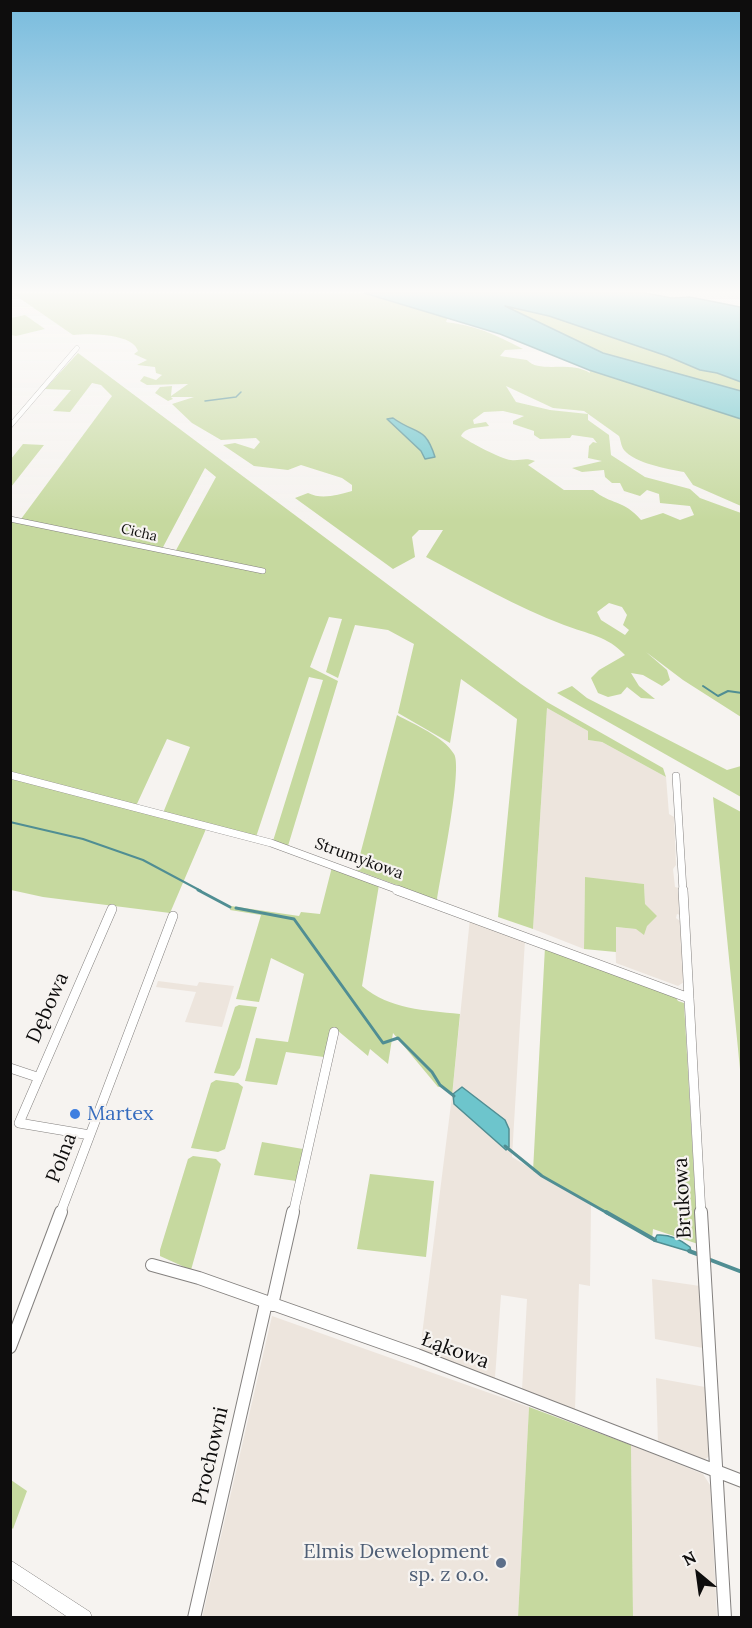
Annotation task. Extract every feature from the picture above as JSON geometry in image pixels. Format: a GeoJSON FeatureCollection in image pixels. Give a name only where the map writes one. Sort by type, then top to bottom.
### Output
{"type":"FeatureCollection","features":[{"type":"Feature","properties":{"kind":"street"},"geometry":{"type":"LineString","coordinates":[[10,426],[59,369]]}},
{"type":"Feature","properties":{"kind":"street","name":"Cicha"},"geometry":{"type":"LineString","coordinates":[[10,519],[263,571]]}},
{"type":"Feature","properties":{"kind":"street","name":"Strumykowa"},"geometry":{"type":"LineString","coordinates":[[10,775],[272,843],[689,998]]}},
{"type":"Feature","properties":{"kind":"street","name":"Brukowa"},"geometry":{"type":"LineString","coordinates":[[676,776],[725,1617]]}},
{"type":"Feature","properties":{"kind":"street","name":"Dębowa"},"geometry":{"type":"LineString","coordinates":[[90,1136],[19,1123],[112,909]]}},
{"type":"Feature","properties":{"kind":"street","name":"Polna"},"geometry":{"type":"LineString","coordinates":[[10,1347],[173,916]]}},
{"type":"Feature","properties":{"kind":"street","name":"Prochowni"},"geometry":{"type":"LineString","coordinates":[[194,1617],[334,1032]]}},
{"type":"Feature","properties":{"kind":"street"},"geometry":{"type":"LineString","coordinates":[[10,1068],[38,1077]]}},
{"type":"Feature","properties":{"kind":"street","name":"Łąkowa"},"geometry":{"type":"LineString","coordinates":[[152,1265],[178,1271],[428,1359],[741,1481]]}},
{"type":"Feature","properties":{"kind":"street"},"geometry":{"type":"LineString","coordinates":[[10,1568],[84,1617]]}},
{"type":"Feature","properties":{"kind":"shaded area"},"geometry":{"type":"Polygon","coordinates":[[[547,708],[588,731],[588,740],[602,742],[666,777],[669,814],[674,817],[675,887],[679,888],[680,915],[677,914],[676,918],[680,921],[684,982],[678,986],[616,963],[615,927],[636,929],[645,904],[644,884],[585,878],[584,949],[533,929],[547,708]]]}},
{"type":"Feature","properties":{"kind":"shaded area"},"geometry":{"type":"Polygon","coordinates":[[[470,918],[525,940],[512,1157],[591,1205],[590,1286],[579,1284],[575,1410],[522,1390],[527,1299],[501,1295],[495,1378],[420,1351],[452,1096],[470,918]]]}},
{"type":"Feature","properties":{"kind":"shaded area"},"geometry":{"type":"Polygon","coordinates":[[[158,981],[197,986],[199,982],[234,986],[222,1027],[185,1022],[196,992],[156,987],[158,981]]]}},
{"type":"Feature","properties":{"kind":"shaded area"},"geometry":{"type":"Polygon","coordinates":[[[652,1279],[700,1286],[703,1348],[655,1339],[652,1279]]]}},
{"type":"Feature","properties":{"kind":"shaded area"},"geometry":{"type":"Polygon","coordinates":[[[272,1316],[529,1407],[518,1617],[202,1618],[272,1316]]]}},
{"type":"Feature","properties":{"kind":"shaded area"},"geometry":{"type":"Polygon","coordinates":[[[656,1378],[705,1387],[710,1456],[702,1461],[658,1444],[656,1378]]]}},
{"type":"Feature","properties":{"kind":"shaded area"},"geometry":{"type":"Polygon","coordinates":[[[631,1445],[703,1474],[710,1485],[717,1617],[633,1617],[631,1445]]]}},
{"type":"Feature","properties":{"kind":"green space"},"geometry":{"type":"Polygon","coordinates":[[[63,369],[99,369],[521,684],[547,702],[663,768],[666,777],[602,742],[588,740],[588,731],[547,708],[533,929],[498,917],[517,719],[461,679],[450,743],[398,713],[414,644],[388,630],[355,625],[338,678],[326,672],[342,619],[329,617],[310,667],[338,681],[288,846],[273,841],[323,680],[309,677],[256,837],[163,813],[190,747],[167,739],[136,806],[11,773],[10,520],[247,570],[175,552],[216,477],[205,468],[162,549],[21,519],[112,396],[101,385],[92,383],[70,412],[53,411],[71,390],[45,389],[63,369]]]}},
{"type":"Feature","properties":{"kind":"green space"},"geometry":{"type":"Polygon","coordinates":[[[155,369],[582,369],[741,419],[741,506],[693,485],[684,472],[652,465],[629,455],[623,448],[619,436],[584,411],[553,408],[506,386],[516,402],[550,410],[588,414],[588,420],[609,435],[611,455],[645,477],[690,489],[700,498],[741,513],[741,717],[683,680],[646,652],[667,670],[670,680],[662,686],[643,675],[631,673],[639,686],[655,699],[641,698],[627,687],[621,694],[608,697],[598,693],[591,678],[599,670],[625,655],[612,644],[529,610],[426,557],[443,530],[419,530],[412,537],[415,557],[393,569],[295,498],[308,493],[324,496],[341,494],[352,491],[352,485],[342,478],[301,465],[288,470],[254,466],[223,445],[235,443],[254,449],[260,442],[256,438],[221,440],[192,423],[172,404],[194,397],[171,397],[173,399],[168,401],[155,393],[160,387],[172,386],[171,396],[188,384],[147,385],[140,381],[144,376],[156,380],[162,375],[156,373],[155,369]],[[503,411],[484,412],[473,420],[474,424],[486,422],[489,426],[469,429],[461,436],[506,459],[535,461],[528,465],[564,490],[593,490],[623,505],[641,520],[663,513],[680,520],[694,515],[690,506],[660,503],[659,494],[647,490],[640,496],[624,491],[620,483],[612,483],[605,477],[604,470],[582,472],[572,468],[602,461],[588,458],[589,446],[593,442],[597,443],[593,438],[572,435],[570,438],[540,439],[534,435],[534,431],[513,424],[513,421],[524,416],[503,411]],[[609,603],[597,612],[601,620],[625,635],[629,630],[623,625],[627,615],[622,607],[609,603]]]}},
{"type":"Feature","properties":{"kind":"green space"},"geometry":{"type":"Polygon","coordinates":[[[661,369],[741,369],[741,391],[661,369]]]}},
{"type":"Feature","properties":{"kind":"green space"},"geometry":{"type":"Polygon","coordinates":[[[23,444],[44,445],[11,487],[11,459],[23,444]]]}},
{"type":"Feature","properties":{"kind":"green space"},"geometry":{"type":"Polygon","coordinates":[[[572,686],[587,698],[727,770],[741,766],[741,797],[557,693],[572,686]]]}},
{"type":"Feature","properties":{"kind":"green space"},"geometry":{"type":"Polygon","coordinates":[[[397,715],[436,736],[454,754],[456,763],[450,824],[437,900],[356,870],[397,715]]]}},
{"type":"Feature","properties":{"kind":"green space"},"geometry":{"type":"Polygon","coordinates":[[[10,776],[206,829],[170,913],[43,897],[11,890],[10,776]]]}},
{"type":"Feature","properties":{"kind":"green space"},"geometry":{"type":"Polygon","coordinates":[[[713,797],[741,812],[741,1070],[740,1069],[713,797]]]}},
{"type":"Feature","properties":{"kind":"green space"},"geometry":{"type":"Polygon","coordinates":[[[332,867],[379,885],[362,986],[384,1000],[408,1008],[460,1014],[452,1096],[442,1086],[438,1087],[393,1033],[388,1064],[370,1049],[368,1056],[337,1030],[330,1029],[324,1057],[286,1052],[277,1085],[245,1081],[256,1038],[288,1042],[304,974],[271,958],[259,1002],[236,999],[261,915],[230,910],[231,906],[299,916],[301,912],[320,914],[332,867]]]}},
{"type":"Feature","properties":{"kind":"green space"},"geometry":{"type":"Polygon","coordinates":[[[585,877],[644,884],[645,904],[657,916],[647,926],[644,935],[636,929],[616,927],[616,952],[584,949],[585,877]]]}},
{"type":"Feature","properties":{"kind":"green space"},"geometry":{"type":"Polygon","coordinates":[[[545,947],[673,993],[678,1001],[684,1003],[698,1244],[653,1229],[652,1240],[533,1171],[545,947]]]}},
{"type":"Feature","properties":{"kind":"green space"},"geometry":{"type":"Polygon","coordinates":[[[239,1005],[257,1007],[240,1068],[234,1076],[214,1073],[235,1007],[239,1005]]]}},
{"type":"Feature","properties":{"kind":"green space"},"geometry":{"type":"Polygon","coordinates":[[[216,1080],[238,1083],[243,1087],[225,1149],[218,1152],[191,1148],[211,1083],[216,1080]]]}},
{"type":"Feature","properties":{"kind":"green space"},"geometry":{"type":"Polygon","coordinates":[[[262,1142],[303,1149],[296,1181],[254,1175],[262,1142]]]}},
{"type":"Feature","properties":{"kind":"green space"},"geometry":{"type":"Polygon","coordinates":[[[193,1156],[216,1159],[221,1164],[191,1270],[160,1256],[160,1250],[188,1159],[193,1156]]]}},
{"type":"Feature","properties":{"kind":"green space"},"geometry":{"type":"Polygon","coordinates":[[[370,1174],[434,1181],[426,1257],[357,1249],[370,1174]]]}},
{"type":"Feature","properties":{"kind":"green space"},"geometry":{"type":"Polygon","coordinates":[[[529,1407],[631,1445],[633,1617],[518,1617],[529,1407]]]}},
{"type":"Feature","properties":{"kind":"green space"},"geometry":{"type":"Polygon","coordinates":[[[11,1480],[27,1491],[13,1529],[11,1527],[11,1480]]]}},
{"type":"Feature","properties":{"kind":"water"},"geometry":{"type":"Polygon","coordinates":[[[586,369],[661,369],[741,391],[741,419],[586,369]]]}},
{"type":"Feature","properties":{"kind":"water"},"geometry":{"type":"Polygon","coordinates":[[[698,369],[741,369],[741,382],[717,373],[698,369]]]}},
{"type":"Feature","properties":{"kind":"water"},"geometry":{"type":"Polygon","coordinates":[[[393,418],[423,435],[435,457],[425,459],[421,451],[387,419],[393,418]]]}},
{"type":"Feature","properties":{"kind":"water"},"geometry":{"type":"Polygon","coordinates":[[[462,1087],[505,1120],[509,1129],[509,1147],[506,1150],[454,1104],[453,1094],[462,1087]]]}},
{"type":"Feature","properties":{"kind":"water"},"geometry":{"type":"Polygon","coordinates":[[[657,1235],[679,1239],[690,1247],[691,1252],[654,1241],[657,1235]]]}},
{"type":"Feature","properties":{"kind":"waterway"},"geometry":{"type":"LineString","coordinates":[[205,401],[236,397],[241,392]]}},
{"type":"Feature","properties":{"kind":"waterway"},"geometry":{"type":"LineString","coordinates":[[703,686],[718,696],[728,691],[742,693]]}},
{"type":"Feature","properties":{"kind":"waterway"},"geometry":{"type":"LineString","coordinates":[[10,822],[83,839],[143,860],[201,891]]}},
{"type":"Feature","properties":{"kind":"waterway"},"geometry":{"type":"LineString","coordinates":[[198,890],[230,907]]}},
{"type":"Feature","properties":{"kind":"waterway"},"geometry":{"type":"LineString","coordinates":[[236,908],[294,919],[383,1043],[398,1038],[432,1072],[440,1085],[454,1096]]}},
{"type":"Feature","properties":{"kind":"waterway"},"geometry":{"type":"LineString","coordinates":[[505,1146],[542,1176],[609,1214]]}},
{"type":"Feature","properties":{"kind":"waterway"},"geometry":{"type":"LineString","coordinates":[[606,1212],[655,1240]]}},
{"type":"Feature","properties":{"kind":"waterway"},"geometry":{"type":"LineString","coordinates":[[689,1251],[700,1255]]}},
{"type":"Feature","properties":{"kind":"waterway"},"geometry":{"type":"LineString","coordinates":[[708,1259],[742,1272]]}},
{"type":"Feature","properties":{"kind":"place","name":"Martex"},"geometry":{"type":"Point","coordinates":[75,1114]}},
{"type":"Feature","properties":{"kind":"place","name":"Elmis Dewelopment sp. z o.o."},"geometry":{"type":"Point","coordinates":[501,1563]}}]}
